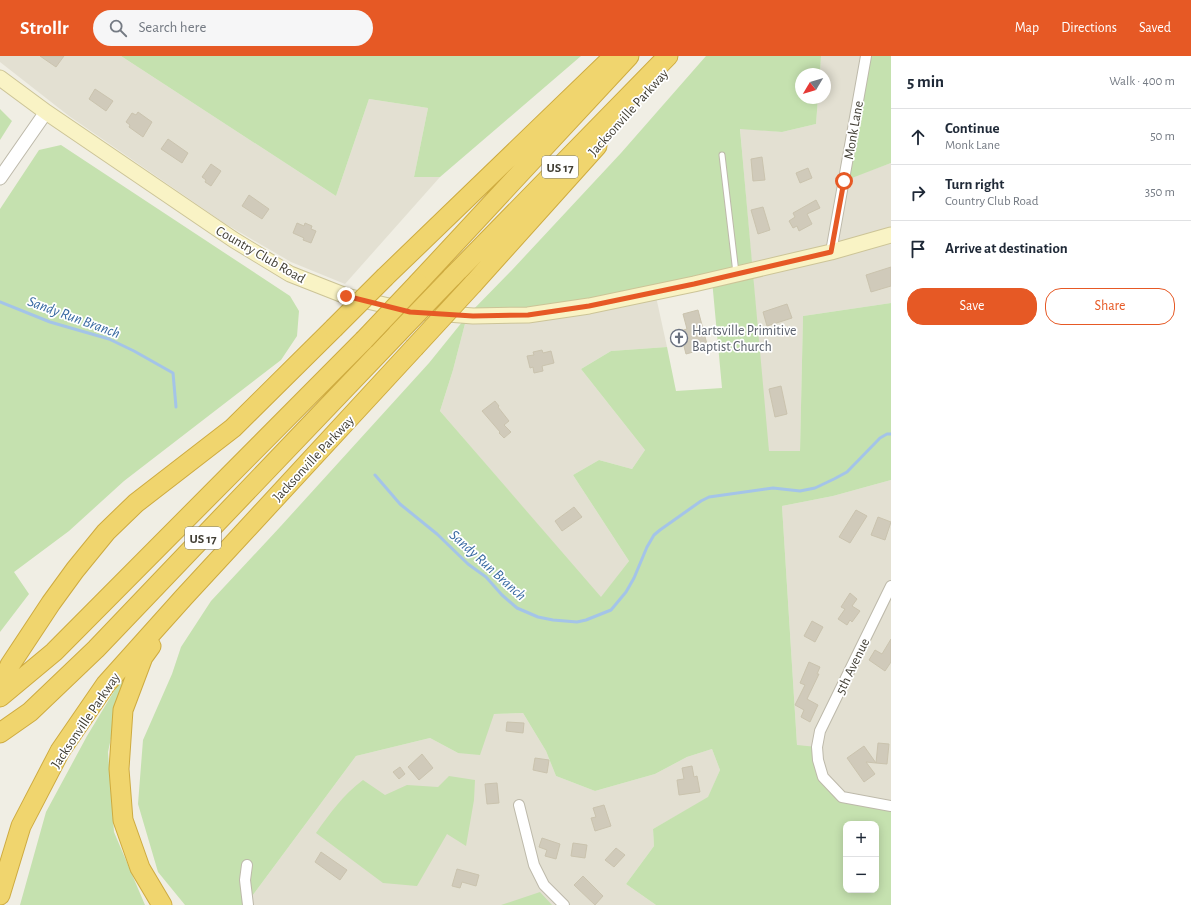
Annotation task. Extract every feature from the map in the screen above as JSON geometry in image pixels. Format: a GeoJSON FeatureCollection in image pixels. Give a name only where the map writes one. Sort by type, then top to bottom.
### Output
{"type":"FeatureCollection","features":[{"type":"Feature","properties":{"kind":"highway"},"geometry":{"type":"LineString","coordinates":[[0,688],[10,665],[51,603],[75,570],[106,532],[136,504],[234,428],[385,277],[614,56]]}},
{"type":"Feature","properties":{"kind":"highway","name":"US 17"},"geometry":{"type":"LineString","coordinates":[[0,697],[54,652],[364,340],[629,56]]}},
{"type":"Feature","properties":{"kind":"highway","name":"US 17"},"geometry":{"type":"LineString","coordinates":[[0,733],[30,712],[96,649],[451,278],[668,56]]}},
{"type":"Feature","properties":{"kind":"highway","name":"Jacksonville Parkway"},"geometry":{"type":"LineString","coordinates":[[0,894],[21,826],[60,751],[106,684],[184,597],[473,284],[678,56]]}},
{"type":"Feature","properties":{"kind":"highway"},"geometry":{"type":"LineString","coordinates":[[162,905],[140,868],[123,820],[119,769],[124,710],[143,657],[184,597]]}},
{"type":"Feature","properties":{"kind":"main road","name":"Country Club Road"},"geometry":{"type":"LineString","coordinates":[[0,78],[46,112],[234,240],[290,274],[353,298],[410,312],[473,316],[528,315],[589,306],[831,252],[891,235]]}},
{"type":"Feature","properties":{"kind":"street","name":"Monk Lane"},"geometry":{"type":"LineString","coordinates":[[831,252],[866,56]]}},
{"type":"Feature","properties":{"kind":"street"},"geometry":{"type":"LineString","coordinates":[[0,178],[46,112]]}},
{"type":"Feature","properties":{"kind":"street","name":"5th Avenue"},"geometry":{"type":"LineString","coordinates":[[891,586],[820,732],[817,746],[818,760],[823,777],[842,797],[891,806]]}},
{"type":"Feature","properties":{"kind":"street"},"geometry":{"type":"LineString","coordinates":[[519,805],[534,865],[544,885],[564,905]]}},
{"type":"Feature","properties":{"kind":"street"},"geometry":{"type":"LineString","coordinates":[[247,864],[245,880],[248,905]]}},
{"type":"Feature","properties":{"kind":"lane"},"geometry":{"type":"LineString","coordinates":[[722,155],[736,274]]}},
{"type":"Feature","properties":{"kind":"shaded area"},"geometry":{"type":"Polygon","coordinates":[[[0,56],[121,56],[336,196],[369,99],[428,108],[414,177],[440,177],[345,284],[291,262],[224,223],[69,116],[0,62],[0,56]]]}},
{"type":"Feature","properties":{"kind":"shaded area"},"geometry":{"type":"Polygon","coordinates":[[[821,56],[866,56],[844,180],[891,163],[891,235],[888,236],[891,245],[891,303],[803,316],[800,452],[768,451],[740,128],[782,132],[816,124],[818,104],[831,104],[831,68],[820,68],[821,56]]]}},
{"type":"Feature","properties":{"kind":"shaded area"},"geometry":{"type":"Polygon","coordinates":[[[655,292],[667,347],[611,351],[581,369],[645,450],[632,469],[599,460],[573,475],[629,561],[601,598],[440,411],[453,370],[467,316],[655,292]]]}},
{"type":"Feature","properties":{"kind":"shaded area"},"geometry":{"type":"Polygon","coordinates":[[[891,480],[891,806],[842,797],[797,745],[782,506],[833,496],[891,480]]]}},
{"type":"Feature","properties":{"kind":"shaded area"},"geometry":{"type":"Polygon","coordinates":[[[523,713],[546,751],[556,776],[595,791],[655,774],[687,757],[712,749],[720,770],[708,798],[653,829],[654,846],[626,884],[656,905],[248,905],[247,903],[356,756],[430,738],[458,753],[494,714],[523,713]]]}},
{"type":"Feature","properties":{"kind":"green space"},"geometry":{"type":"Polygon","coordinates":[[[121,56],[581,56],[440,177],[414,177],[428,108],[369,99],[336,196],[121,56]]]}},
{"type":"Feature","properties":{"kind":"green space"},"geometry":{"type":"Polygon","coordinates":[[[706,56],[821,56],[820,68],[795,68],[795,104],[818,104],[816,124],[782,132],[740,129],[769,451],[800,451],[803,316],[891,303],[891,480],[833,496],[782,506],[797,745],[817,747],[818,760],[842,797],[891,806],[891,905],[656,905],[626,884],[654,846],[653,829],[708,797],[720,770],[712,749],[687,757],[655,774],[595,791],[556,776],[546,751],[523,713],[494,714],[480,755],[458,753],[430,738],[356,756],[247,903],[248,905],[185,905],[158,872],[138,804],[143,740],[172,674],[181,647],[211,601],[429,363],[467,316],[621,153],[706,56]],[[712,280],[528,315],[467,316],[453,370],[440,411],[601,597],[629,561],[573,475],[599,460],[632,469],[645,450],[581,369],[611,351],[667,347],[676,391],[722,388],[712,280]]]}},
{"type":"Feature","properties":{"kind":"green space"},"geometry":{"type":"Polygon","coordinates":[[[866,56],[891,56],[891,163],[844,181],[866,56]]]}},
{"type":"Feature","properties":{"kind":"green space"},"geometry":{"type":"Polygon","coordinates":[[[0,109],[12,121],[0,140],[0,109]]]}},
{"type":"Feature","properties":{"kind":"green space"},"geometry":{"type":"Polygon","coordinates":[[[61,145],[290,296],[299,311],[297,336],[281,360],[124,481],[69,531],[14,572],[29,594],[0,632],[0,209],[39,150],[61,145]]]}},
{"type":"Feature","properties":{"kind":"green space"},"geometry":{"type":"Polygon","coordinates":[[[125,673],[108,752],[114,832],[145,905],[20,905],[46,812],[87,736],[125,673]]]}},
{"type":"Feature","properties":{"kind":"green space"},"geometry":{"type":"Polygon","coordinates":[[[449,776],[475,780],[474,800],[466,846],[447,834],[417,886],[383,883],[316,833],[343,798],[363,780],[385,795],[407,785],[438,787],[449,776]]]}},
{"type":"Feature","properties":{"kind":"green space"},"geometry":{"type":"Polygon","coordinates":[[[540,892],[552,905],[501,905],[540,892]]]}},
{"type":"Feature","properties":{"kind":"building"},"geometry":{"type":"Polygon","coordinates":[[[40,56],[64,56],[56,67],[40,56]]]}},
{"type":"Feature","properties":{"kind":"building"},"geometry":{"type":"Polygon","coordinates":[[[95,89],[113,101],[106,111],[89,99],[95,89]]]}},
{"type":"Feature","properties":{"kind":"building"},"geometry":{"type":"Polygon","coordinates":[[[138,112],[152,122],[143,137],[129,127],[130,125],[126,122],[132,113],[136,115],[138,112]]]}},
{"type":"Feature","properties":{"kind":"building"},"geometry":{"type":"Polygon","coordinates":[[[168,139],[188,153],[182,163],[161,149],[168,139]]]}},
{"type":"Feature","properties":{"kind":"building"},"geometry":{"type":"Polygon","coordinates":[[[762,157],[765,180],[753,181],[751,159],[762,157]]]}},
{"type":"Feature","properties":{"kind":"building"},"geometry":{"type":"Polygon","coordinates":[[[211,164],[221,171],[211,186],[205,182],[206,180],[202,177],[211,164]]]}},
{"type":"Feature","properties":{"kind":"building"},"geometry":{"type":"Polygon","coordinates":[[[808,168],[812,178],[800,183],[796,173],[808,168]]]}},
{"type":"Feature","properties":{"kind":"building"},"geometry":{"type":"Polygon","coordinates":[[[249,195],[269,209],[262,219],[242,206],[249,195]]]}},
{"type":"Feature","properties":{"kind":"building"},"geometry":{"type":"Polygon","coordinates":[[[816,200],[820,208],[807,214],[812,224],[799,231],[797,226],[793,228],[789,221],[795,217],[793,213],[816,200]]]}},
{"type":"Feature","properties":{"kind":"building"},"geometry":{"type":"Polygon","coordinates":[[[763,207],[770,230],[758,234],[751,210],[763,207]]]}},
{"type":"Feature","properties":{"kind":"building"},"geometry":{"type":"Polygon","coordinates":[[[297,223],[304,226],[305,223],[312,226],[311,229],[316,231],[311,243],[303,240],[304,238],[293,233],[297,223]]]}},
{"type":"Feature","properties":{"kind":"building"},"geometry":{"type":"Polygon","coordinates":[[[891,267],[891,286],[871,292],[866,275],[891,267]]]}},
{"type":"Feature","properties":{"kind":"building"},"geometry":{"type":"Polygon","coordinates":[[[787,304],[792,318],[767,326],[763,312],[787,304]]]}},
{"type":"Feature","properties":{"kind":"building"},"geometry":{"type":"Polygon","coordinates":[[[698,310],[708,348],[686,354],[680,331],[687,329],[683,314],[698,310]]]}},
{"type":"Feature","properties":{"kind":"building"},"geometry":{"type":"Polygon","coordinates":[[[542,350],[543,353],[551,351],[554,363],[542,366],[543,371],[534,373],[533,367],[530,368],[527,356],[534,355],[533,352],[542,350]]]}},
{"type":"Feature","properties":{"kind":"building"},"geometry":{"type":"Polygon","coordinates":[[[781,386],[787,414],[775,417],[769,389],[781,386]]]}},
{"type":"Feature","properties":{"kind":"building"},"geometry":{"type":"Polygon","coordinates":[[[495,401],[509,421],[504,425],[511,432],[504,438],[482,411],[495,401]]]}},
{"type":"Feature","properties":{"kind":"building"},"geometry":{"type":"Polygon","coordinates":[[[574,507],[582,517],[562,531],[555,521],[574,507]]]}},
{"type":"Feature","properties":{"kind":"building"},"geometry":{"type":"Polygon","coordinates":[[[856,510],[867,516],[850,543],[839,537],[856,510]]]}},
{"type":"Feature","properties":{"kind":"building"},"geometry":{"type":"Polygon","coordinates":[[[878,517],[891,522],[885,540],[871,535],[878,517]]]}},
{"type":"Feature","properties":{"kind":"building"},"geometry":{"type":"Polygon","coordinates":[[[850,593],[857,599],[852,606],[860,611],[852,622],[850,620],[847,625],[838,619],[845,609],[841,607],[850,593]]]}},
{"type":"Feature","properties":{"kind":"building"},"geometry":{"type":"Polygon","coordinates":[[[812,621],[823,627],[815,642],[804,636],[812,621]]]}},
{"type":"Feature","properties":{"kind":"building"},"geometry":{"type":"Polygon","coordinates":[[[891,639],[891,662],[885,671],[869,660],[875,650],[882,654],[891,639]]]}},
{"type":"Feature","properties":{"kind":"building"},"geometry":{"type":"Polygon","coordinates":[[[809,662],[820,667],[817,674],[819,674],[807,699],[818,705],[810,722],[801,717],[804,710],[795,705],[805,685],[800,683],[809,662]]]}},
{"type":"Feature","properties":{"kind":"building"},"geometry":{"type":"Polygon","coordinates":[[[507,722],[524,723],[523,733],[506,731],[507,722]]]}},
{"type":"Feature","properties":{"kind":"building"},"geometry":{"type":"Polygon","coordinates":[[[878,743],[889,744],[887,764],[876,763],[878,743]]]}},
{"type":"Feature","properties":{"kind":"building"},"geometry":{"type":"Polygon","coordinates":[[[864,746],[876,763],[866,762],[875,774],[864,782],[847,758],[864,746]]]}},
{"type":"Feature","properties":{"kind":"building"},"geometry":{"type":"Polygon","coordinates":[[[422,754],[433,768],[419,780],[408,767],[422,754]]]}},
{"type":"Feature","properties":{"kind":"building"},"geometry":{"type":"Polygon","coordinates":[[[535,758],[549,760],[547,773],[533,770],[535,758]]]}},
{"type":"Feature","properties":{"kind":"building"},"geometry":{"type":"Polygon","coordinates":[[[692,766],[694,777],[697,776],[700,792],[679,795],[677,780],[684,779],[682,768],[692,766]]]}},
{"type":"Feature","properties":{"kind":"building"},"geometry":{"type":"Polygon","coordinates":[[[400,767],[405,774],[399,779],[393,772],[400,767]]]}},
{"type":"Feature","properties":{"kind":"building"},"geometry":{"type":"Polygon","coordinates":[[[497,783],[499,803],[487,804],[485,784],[497,783]]]}},
{"type":"Feature","properties":{"kind":"building"},"geometry":{"type":"Polygon","coordinates":[[[604,805],[611,826],[595,831],[591,818],[596,817],[593,808],[604,805]]]}},
{"type":"Feature","properties":{"kind":"building"},"geometry":{"type":"Polygon","coordinates":[[[542,838],[560,844],[556,859],[545,856],[547,850],[539,847],[542,838]]]}},
{"type":"Feature","properties":{"kind":"building"},"geometry":{"type":"Polygon","coordinates":[[[573,843],[587,845],[585,858],[571,856],[573,843]]]}},
{"type":"Feature","properties":{"kind":"building"},"geometry":{"type":"Polygon","coordinates":[[[616,848],[625,855],[614,867],[605,860],[616,848]]]}},
{"type":"Feature","properties":{"kind":"building"},"geometry":{"type":"Polygon","coordinates":[[[321,852],[347,870],[340,880],[315,862],[321,852]]]}},
{"type":"Feature","properties":{"kind":"building"},"geometry":{"type":"Polygon","coordinates":[[[457,869],[479,875],[476,886],[462,882],[460,888],[452,886],[457,869]]]}},
{"type":"Feature","properties":{"kind":"building"},"geometry":{"type":"Polygon","coordinates":[[[583,876],[603,896],[595,905],[574,885],[583,876]]]}},
{"type":"Feature","properties":{"kind":"waterway","name":"Sandy Run Branch"},"geometry":{"type":"LineString","coordinates":[[0,302],[50,322],[109,339],[173,373],[176,407]]}},
{"type":"Feature","properties":{"kind":"waterway","name":"Sandy Run Branch"},"geometry":{"type":"LineString","coordinates":[[375,475],[400,504],[437,534],[468,564],[486,577],[502,595],[517,608],[538,617],[577,622],[611,610],[626,592],[654,535],[701,501],[709,497],[773,488],[800,491],[815,488],[847,472],[880,438],[887,434],[891,434]]}},
{"type":"Feature","properties":{"kind":"place","name":"Hartsville Primitive Baptist Church"},"geometry":{"type":"Point","coordinates":[679,338]}},
{"type":"Feature","properties":{"kind":"route"},"geometry":{"type":"LineString","coordinates":[[346,296],[410,312],[473,316],[528,315],[589,306],[713,280],[831,252],[844,181]]}}]}
